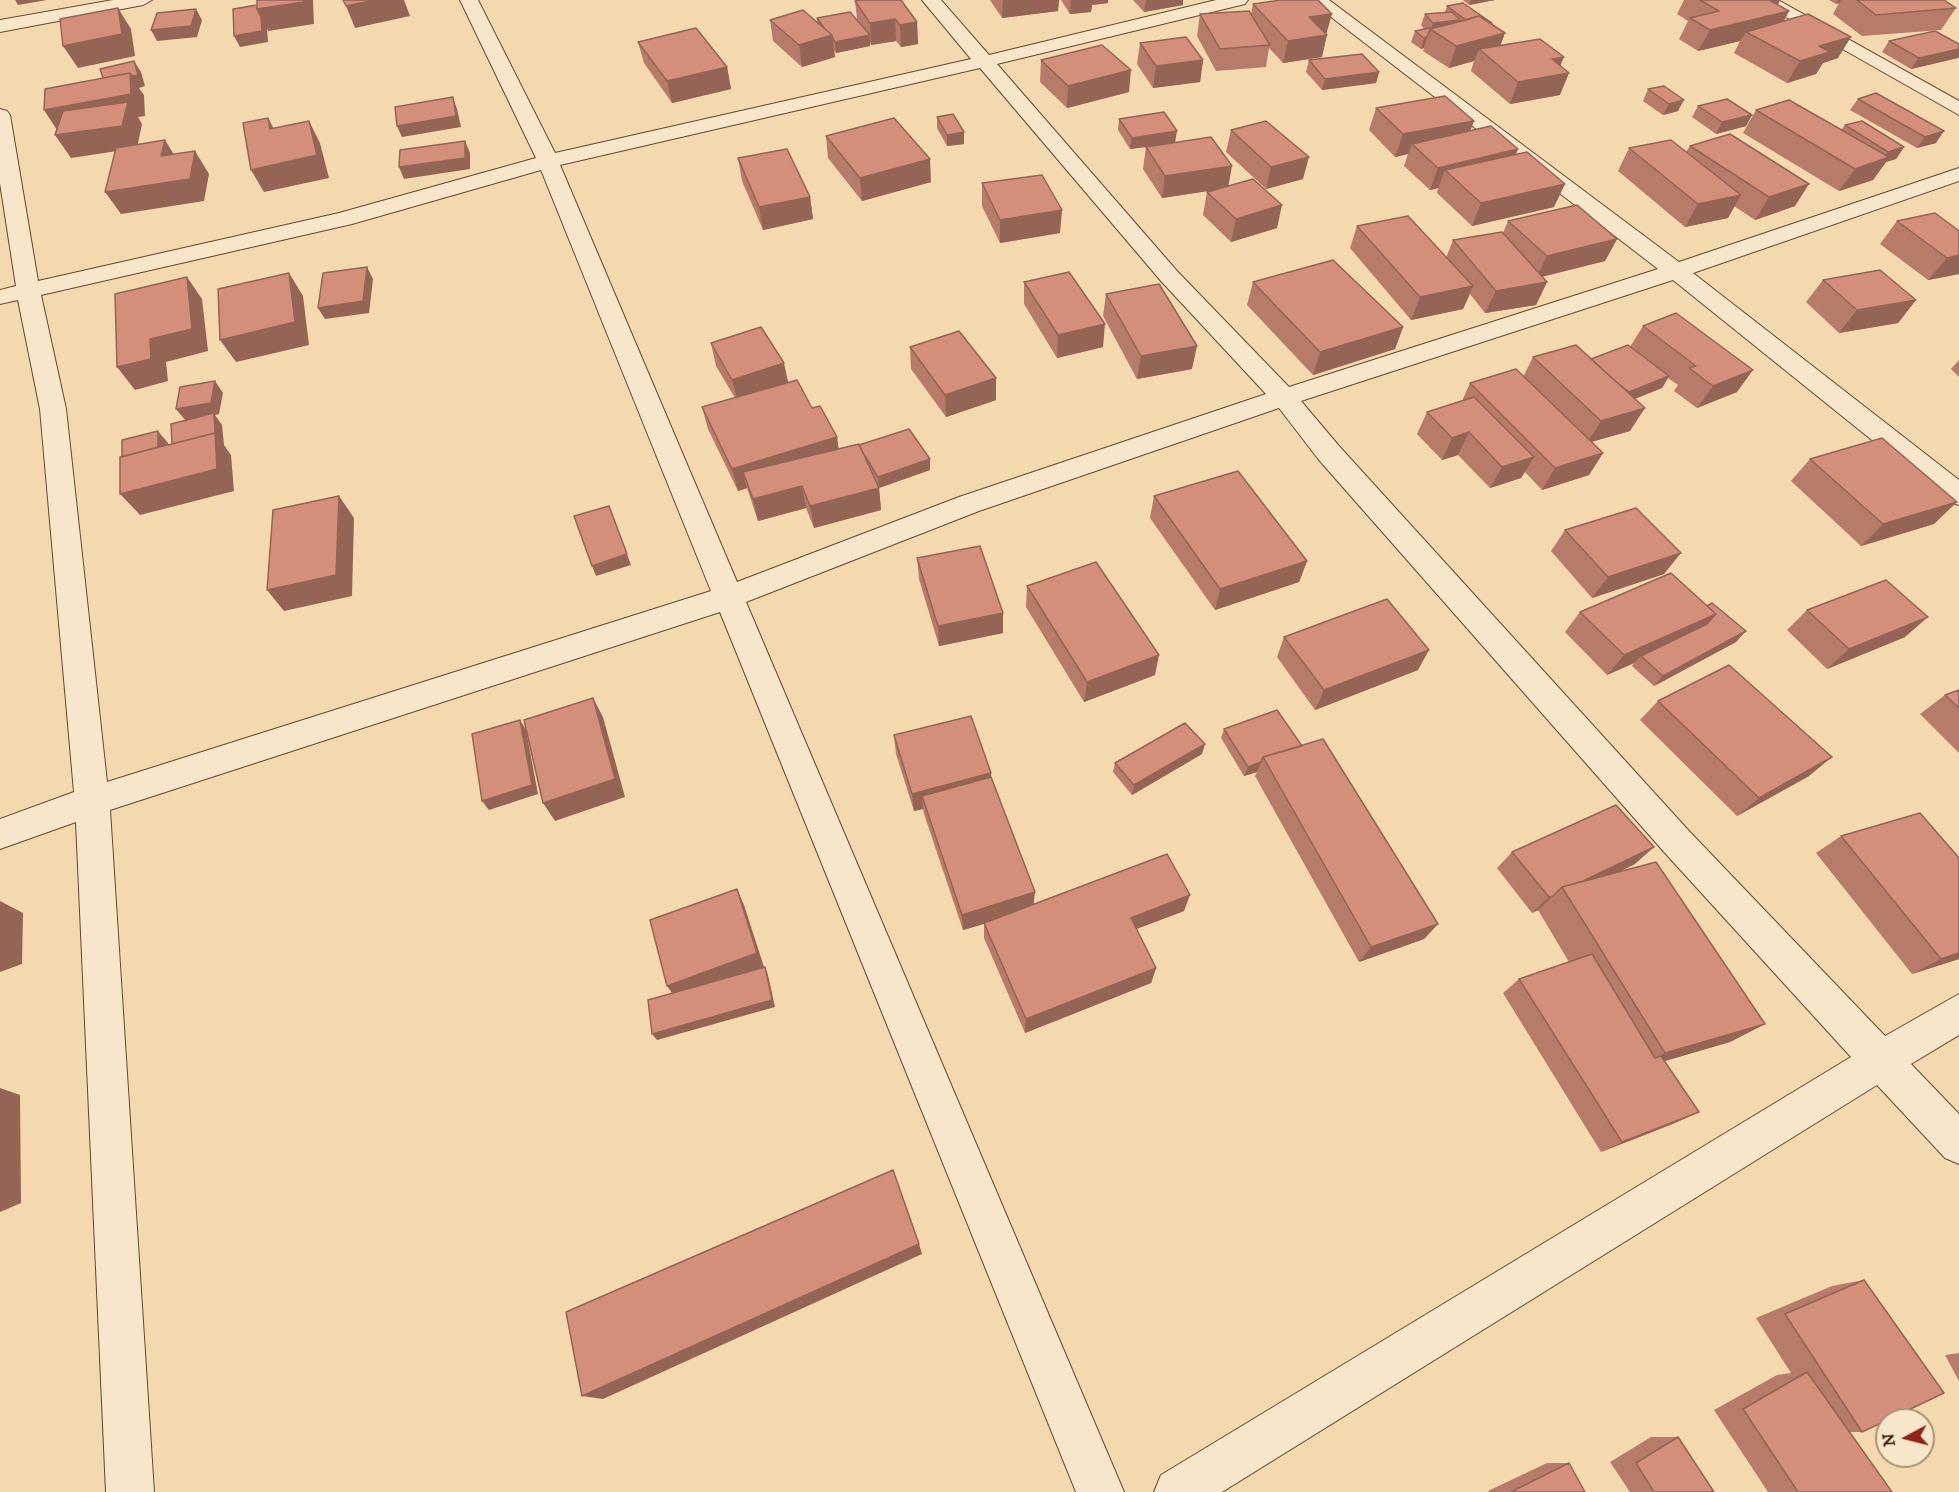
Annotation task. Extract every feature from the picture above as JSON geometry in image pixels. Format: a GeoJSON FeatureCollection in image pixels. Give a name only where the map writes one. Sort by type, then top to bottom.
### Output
{"type":"FeatureCollection","features":[{"type":"Feature","properties":{"kind":"street"},"geometry":{"type":"LineString","coordinates":[[0,26],[143,0]]}},
{"type":"Feature","properties":{"kind":"street"},"geometry":{"type":"LineString","coordinates":[[469,0],[548,161],[1100,1492]]}},
{"type":"Feature","properties":{"kind":"street"},"geometry":{"type":"LineString","coordinates":[[931,0],[986,61],[1168,276],[1284,397],[1329,453],[1677,842],[1959,1144]]}},
{"type":"Feature","properties":{"kind":"street"},"geometry":{"type":"LineString","coordinates":[[14,294],[344,219],[548,161],[825,100],[1239,0]]}},
{"type":"Feature","properties":{"kind":"street"},"geometry":{"type":"LineString","coordinates":[[1318,0],[1676,271],[1959,495]]}},
{"type":"Feature","properties":{"kind":"street"},"geometry":{"type":"LineString","coordinates":[[1765,0],[1959,109]]}},
{"type":"Feature","properties":{"kind":"street"},"geometry":{"type":"LineString","coordinates":[[0,115],[14,294],[53,409],[92,801],[130,1492]]}},
{"type":"Feature","properties":{"kind":"street"},"geometry":{"type":"LineString","coordinates":[[0,834],[92,801],[729,597],[969,504],[1284,397],[1676,271],[1959,174]]}},
{"type":"Feature","properties":{"kind":"street"},"geometry":{"type":"LineString","coordinates":[[1178,1492],[1959,1013]]}},
{"type":"Feature","properties":{"kind":"building"},"geometry":{"type":"Polygon","coordinates":[[[257,0],[304,0],[304,2],[257,9],[257,0]]]}},
{"type":"Feature","properties":{"kind":"building"},"geometry":{"type":"Polygon","coordinates":[[[343,0],[375,0],[346,6],[343,0]]]}},
{"type":"Feature","properties":{"kind":"building"},"geometry":{"type":"Polygon","coordinates":[[[901,0],[917,22],[900,25],[895,19],[870,23],[855,1],[901,0]]]}},
{"type":"Feature","properties":{"kind":"building"},"geometry":{"type":"Polygon","coordinates":[[[1281,0],[1318,0],[1332,14],[1309,17],[1327,35],[1288,41],[1253,4],[1281,0]]]}},
{"type":"Feature","properties":{"kind":"building"},"geometry":{"type":"Polygon","coordinates":[[[1700,0],[1769,0],[1789,11],[1710,30],[1690,18],[1719,11],[1700,0]]]}},
{"type":"Feature","properties":{"kind":"building"},"geometry":{"type":"Polygon","coordinates":[[[1857,0],[1944,0],[1956,8],[1876,15],[1857,0]]]}},
{"type":"Feature","properties":{"kind":"building"},"geometry":{"type":"Polygon","coordinates":[[[1463,3],[1492,23],[1479,16],[1466,20],[1447,6],[1463,3]]]}},
{"type":"Feature","properties":{"kind":"building"},"geometry":{"type":"Polygon","coordinates":[[[257,5],[262,31],[234,36],[233,9],[257,5]]]}},
{"type":"Feature","properties":{"kind":"building"},"geometry":{"type":"Polygon","coordinates":[[[118,8],[122,34],[63,46],[60,19],[118,8]]]}},
{"type":"Feature","properties":{"kind":"building"},"geometry":{"type":"Polygon","coordinates":[[[196,9],[191,26],[151,30],[157,13],[196,9]]]}},
{"type":"Feature","properties":{"kind":"building"},"geometry":{"type":"Polygon","coordinates":[[[803,10],[832,35],[799,45],[770,20],[803,10]]]}},
{"type":"Feature","properties":{"kind":"building"},"geometry":{"type":"Polygon","coordinates":[[[1249,11],[1270,45],[1220,49],[1200,14],[1249,11]]]}},
{"type":"Feature","properties":{"kind":"building"},"geometry":{"type":"Polygon","coordinates":[[[850,12],[870,35],[835,42],[817,18],[850,12]]]}},
{"type":"Feature","properties":{"kind":"building"},"geometry":{"type":"Polygon","coordinates":[[[1452,12],[1460,20],[1433,23],[1425,14],[1452,12]]]}},
{"type":"Feature","properties":{"kind":"building"},"geometry":{"type":"Polygon","coordinates":[[[1808,14],[1851,37],[1819,46],[1830,52],[1800,61],[1746,32],[1808,14]]]}},
{"type":"Feature","properties":{"kind":"building"},"geometry":{"type":"Polygon","coordinates":[[[1479,16],[1505,33],[1456,46],[1430,29],[1479,16]]]}},
{"type":"Feature","properties":{"kind":"building"},"geometry":{"type":"Polygon","coordinates":[[[1466,20],[1430,29],[1427,37],[1424,38],[1415,31],[1466,20]]]}},
{"type":"Feature","properties":{"kind":"building"},"geometry":{"type":"Polygon","coordinates":[[[696,28],[727,67],[667,81],[638,42],[696,28]]]}},
{"type":"Feature","properties":{"kind":"building"},"geometry":{"type":"Polygon","coordinates":[[[1935,31],[1959,44],[1959,49],[1919,58],[1889,41],[1935,31]]]}},
{"type":"Feature","properties":{"kind":"building"},"geometry":{"type":"Polygon","coordinates":[[[1186,37],[1203,60],[1156,66],[1140,43],[1186,37]]]}},
{"type":"Feature","properties":{"kind":"building"},"geometry":{"type":"Polygon","coordinates":[[[1540,39],[1564,57],[1552,59],[1569,73],[1518,82],[1479,49],[1540,39]]]}},
{"type":"Feature","properties":{"kind":"building"},"geometry":{"type":"Polygon","coordinates":[[[1102,45],[1131,70],[1068,86],[1041,60],[1102,45]]]}},
{"type":"Feature","properties":{"kind":"building"},"geometry":{"type":"Polygon","coordinates":[[[1362,54],[1379,72],[1325,79],[1309,60],[1362,54]]]}},
{"type":"Feature","properties":{"kind":"building"},"geometry":{"type":"Polygon","coordinates":[[[134,61],[138,75],[132,76],[130,73],[103,78],[100,69],[134,61]]]}},
{"type":"Feature","properties":{"kind":"building"},"geometry":{"type":"Polygon","coordinates":[[[130,73],[131,94],[44,110],[45,89],[130,73]]]}},
{"type":"Feature","properties":{"kind":"building"},"geometry":{"type":"Polygon","coordinates":[[[1664,86],[1684,100],[1669,104],[1648,89],[1664,86]]]}},
{"type":"Feature","properties":{"kind":"building"},"geometry":{"type":"Polygon","coordinates":[[[1876,93],[1944,131],[1925,137],[1858,99],[1876,93]]]}},
{"type":"Feature","properties":{"kind":"building"},"geometry":{"type":"Polygon","coordinates":[[[1445,96],[1474,121],[1403,134],[1376,108],[1445,96]]]}},
{"type":"Feature","properties":{"kind":"building"},"geometry":{"type":"Polygon","coordinates":[[[453,97],[456,116],[397,126],[395,107],[453,97]]]}},
{"type":"Feature","properties":{"kind":"building"},"geometry":{"type":"Polygon","coordinates":[[[1727,99],[1752,115],[1722,122],[1698,106],[1727,99]]]}},
{"type":"Feature","properties":{"kind":"building"},"geometry":{"type":"Polygon","coordinates":[[[1789,100],[1889,157],[1855,169],[1756,110],[1789,100]]]}},
{"type":"Feature","properties":{"kind":"building"},"geometry":{"type":"Polygon","coordinates":[[[128,102],[122,126],[55,135],[63,111],[128,102]]]}},
{"type":"Feature","properties":{"kind":"building"},"geometry":{"type":"Polygon","coordinates":[[[1164,112],[1177,131],[1132,138],[1119,119],[1164,112]]]}},
{"type":"Feature","properties":{"kind":"building"},"geometry":{"type":"Polygon","coordinates":[[[953,114],[964,132],[947,135],[937,117],[953,114]]]}},
{"type":"Feature","properties":{"kind":"building"},"geometry":{"type":"Polygon","coordinates":[[[268,118],[270,129],[309,121],[317,155],[251,170],[243,123],[268,118]]]}},
{"type":"Feature","properties":{"kind":"building"},"geometry":{"type":"Polygon","coordinates":[[[894,118],[930,159],[860,178],[826,136],[894,118]]]}},
{"type":"Feature","properties":{"kind":"building"},"geometry":{"type":"Polygon","coordinates":[[[1266,121],[1309,157],[1271,167],[1231,130],[1266,121]]]}},
{"type":"Feature","properties":{"kind":"building"},"geometry":{"type":"Polygon","coordinates":[[[1862,121],[1904,147],[1888,152],[1845,125],[1862,121]]]}},
{"type":"Feature","properties":{"kind":"building"},"geometry":{"type":"Polygon","coordinates":[[[1491,126],[1518,149],[1438,168],[1412,144],[1491,126]]]}},
{"type":"Feature","properties":{"kind":"building"},"geometry":{"type":"Polygon","coordinates":[[[1730,134],[1809,184],[1769,197],[1690,146],[1730,134]]]}},
{"type":"Feature","properties":{"kind":"building"},"geometry":{"type":"Polygon","coordinates":[[[1211,137],[1232,166],[1165,176],[1146,147],[1211,137]]]}},
{"type":"Feature","properties":{"kind":"building"},"geometry":{"type":"Polygon","coordinates":[[[165,140],[161,156],[195,151],[190,179],[105,192],[116,148],[165,140]]]}},
{"type":"Feature","properties":{"kind":"building"},"geometry":{"type":"Polygon","coordinates":[[[1671,140],[1741,195],[1698,204],[1629,148],[1671,140]]]}},
{"type":"Feature","properties":{"kind":"building"},"geometry":{"type":"Polygon","coordinates":[[[465,141],[465,158],[399,167],[400,150],[465,141]]]}},
{"type":"Feature","properties":{"kind":"building"},"geometry":{"type":"Polygon","coordinates":[[[787,149],[810,197],[759,207],[738,158],[787,149]]]}},
{"type":"Feature","properties":{"kind":"building"},"geometry":{"type":"Polygon","coordinates":[[[1527,152],[1565,184],[1481,203],[1445,170],[1527,152]]]}},
{"type":"Feature","properties":{"kind":"building"},"geometry":{"type":"Polygon","coordinates":[[[1042,175],[1062,210],[1000,220],[982,183],[1042,175]]]}},
{"type":"Feature","properties":{"kind":"building"},"geometry":{"type":"Polygon","coordinates":[[[1253,179],[1282,205],[1236,219],[1207,192],[1253,179]]]}},
{"type":"Feature","properties":{"kind":"building"},"geometry":{"type":"Polygon","coordinates":[[[1577,205],[1617,239],[1547,256],[1508,221],[1577,205]]]}},
{"type":"Feature","properties":{"kind":"building"},"geometry":{"type":"Polygon","coordinates":[[[1935,213],[1959,231],[1959,255],[1947,258],[1897,221],[1935,213]]]}},
{"type":"Feature","properties":{"kind":"building"},"geometry":{"type":"Polygon","coordinates":[[[1408,216],[1473,286],[1420,297],[1357,226],[1408,216]]]}},
{"type":"Feature","properties":{"kind":"building"},"geometry":{"type":"Polygon","coordinates":[[[1502,232],[1547,282],[1496,291],[1453,240],[1502,232]]]}},
{"type":"Feature","properties":{"kind":"building"},"geometry":{"type":"Polygon","coordinates":[[[1333,260],[1403,327],[1320,352],[1253,282],[1333,260]]]}},
{"type":"Feature","properties":{"kind":"building"},"geometry":{"type":"Polygon","coordinates":[[[367,267],[363,301],[318,308],[323,273],[367,267]]]}},
{"type":"Feature","properties":{"kind":"building"},"geometry":{"type":"Polygon","coordinates":[[[1880,270],[1916,300],[1857,310],[1823,280],[1880,270]]]}},
{"type":"Feature","properties":{"kind":"building"},"geometry":{"type":"Polygon","coordinates":[[[1069,272],[1105,324],[1058,335],[1024,282],[1069,272]]]}},
{"type":"Feature","properties":{"kind":"building"},"geometry":{"type":"Polygon","coordinates":[[[289,273],[295,322],[220,340],[218,289],[289,273]]]}},
{"type":"Feature","properties":{"kind":"building"},"geometry":{"type":"Polygon","coordinates":[[[187,277],[192,329],[150,339],[151,359],[117,367],[115,294],[187,277]]]}},
{"type":"Feature","properties":{"kind":"building"},"geometry":{"type":"Polygon","coordinates":[[[1159,284],[1197,346],[1141,356],[1106,294],[1159,284]]]}},
{"type":"Feature","properties":{"kind":"building"},"geometry":{"type":"Polygon","coordinates":[[[1676,313],[1753,370],[1713,386],[1689,368],[1696,366],[1643,326],[1676,313]]]}},
{"type":"Feature","properties":{"kind":"building"},"geometry":{"type":"Polygon","coordinates":[[[761,327],[784,363],[732,380],[711,343],[761,327]]]}},
{"type":"Feature","properties":{"kind":"building"},"geometry":{"type":"Polygon","coordinates":[[[959,331],[996,378],[945,395],[910,347],[959,331]]]}},
{"type":"Feature","properties":{"kind":"building"},"geometry":{"type":"Polygon","coordinates":[[[1576,345],[1645,408],[1601,421],[1533,357],[1576,345]]]}},
{"type":"Feature","properties":{"kind":"building"},"geometry":{"type":"Polygon","coordinates":[[[1628,345],[1669,376],[1629,392],[1591,359],[1628,345]]]}},
{"type":"Feature","properties":{"kind":"building"},"geometry":{"type":"Polygon","coordinates":[[[1516,369],[1603,453],[1555,468],[1470,383],[1516,369]]]}},
{"type":"Feature","properties":{"kind":"building"},"geometry":{"type":"Polygon","coordinates":[[[797,380],[812,408],[820,406],[837,437],[732,469],[702,407],[797,380]]]}},
{"type":"Feature","properties":{"kind":"building"},"geometry":{"type":"Polygon","coordinates":[[[215,381],[211,403],[176,409],[180,387],[215,381]]]}},
{"type":"Feature","properties":{"kind":"building"},"geometry":{"type":"Polygon","coordinates":[[[1474,397],[1534,457],[1502,467],[1469,432],[1452,438],[1427,412],[1474,397]]]}},
{"type":"Feature","properties":{"kind":"building"},"geometry":{"type":"Polygon","coordinates":[[[214,413],[215,433],[172,444],[171,424],[214,413]]]}},
{"type":"Feature","properties":{"kind":"building"},"geometry":{"type":"Polygon","coordinates":[[[909,429],[930,459],[878,477],[859,445],[909,429]]]}},
{"type":"Feature","properties":{"kind":"building"},"geometry":{"type":"Polygon","coordinates":[[[158,431],[158,447],[122,457],[122,440],[158,431]]]}},
{"type":"Feature","properties":{"kind":"building"},"geometry":{"type":"Polygon","coordinates":[[[215,433],[217,469],[120,494],[120,457],[215,433]]]}},
{"type":"Feature","properties":{"kind":"building"},"geometry":{"type":"Polygon","coordinates":[[[1882,438],[1957,502],[1883,524],[1810,459],[1882,438]]]}},
{"type":"Feature","properties":{"kind":"building"},"geometry":{"type":"Polygon","coordinates":[[[859,444],[879,488],[810,506],[802,486],[753,499],[743,472],[859,444]]]}},
{"type":"Feature","properties":{"kind":"building"},"geometry":{"type":"Polygon","coordinates":[[[1238,471],[1307,561],[1220,589],[1154,496],[1238,471]]]}},
{"type":"Feature","properties":{"kind":"building"},"geometry":{"type":"Polygon","coordinates":[[[339,496],[336,575],[267,590],[273,510],[339,496]]]}},
{"type":"Feature","properties":{"kind":"building"},"geometry":{"type":"Polygon","coordinates":[[[609,506],[627,554],[592,566],[574,516],[609,506]]]}},
{"type":"Feature","properties":{"kind":"building"},"geometry":{"type":"Polygon","coordinates":[[[1636,508],[1681,553],[1608,577],[1565,530],[1636,508]]]}},
{"type":"Feature","properties":{"kind":"building"},"geometry":{"type":"Polygon","coordinates":[[[980,546],[1003,613],[938,626],[917,558],[980,546]]]}},
{"type":"Feature","properties":{"kind":"building"},"geometry":{"type":"Polygon","coordinates":[[[1096,562],[1159,655],[1087,682],[1027,586],[1096,562]]]}},
{"type":"Feature","properties":{"kind":"building"},"geometry":{"type":"Polygon","coordinates":[[[1671,573],[1716,614],[1624,655],[1580,612],[1671,573]]]}},
{"type":"Feature","properties":{"kind":"building"},"geometry":{"type":"Polygon","coordinates":[[[1886,580],[1928,617],[1849,649],[1807,610],[1886,580]]]}},
{"type":"Feature","properties":{"kind":"building"},"geometry":{"type":"Polygon","coordinates":[[[1387,599],[1429,650],[1324,690],[1284,637],[1387,599]]]}},
{"type":"Feature","properties":{"kind":"building"},"geometry":{"type":"Polygon","coordinates":[[[1712,603],[1746,631],[1663,676],[1641,656],[1707,624],[1716,614],[1707,606],[1712,603]]]}},
{"type":"Feature","properties":{"kind":"building"},"geometry":{"type":"Polygon","coordinates":[[[1729,665],[1832,757],[1759,798],[1658,701],[1729,665]]]}},
{"type":"Feature","properties":{"kind":"building"},"geometry":{"type":"Polygon","coordinates":[[[1959,690],[1959,708],[1945,695],[1959,690]]]}},
{"type":"Feature","properties":{"kind":"building"},"geometry":{"type":"Polygon","coordinates":[[[593,698],[615,779],[543,803],[524,720],[593,698]]]}},
{"type":"Feature","properties":{"kind":"building"},"geometry":{"type":"Polygon","coordinates":[[[1277,710],[1302,746],[1263,757],[1261,762],[1248,767],[1224,729],[1277,710]]]}},
{"type":"Feature","properties":{"kind":"building"},"geometry":{"type":"Polygon","coordinates":[[[971,716],[991,773],[912,794],[894,735],[971,716]]]}},
{"type":"Feature","properties":{"kind":"building"},"geometry":{"type":"Polygon","coordinates":[[[520,720],[532,785],[482,801],[472,734],[520,720]]]}},
{"type":"Feature","properties":{"kind":"building"},"geometry":{"type":"Polygon","coordinates":[[[1185,723],[1205,744],[1134,785],[1115,763],[1185,723]]]}},
{"type":"Feature","properties":{"kind":"building"},"geometry":{"type":"Polygon","coordinates":[[[1323,739],[1438,924],[1371,947],[1263,757],[1323,739]]]}},
{"type":"Feature","properties":{"kind":"building"},"geometry":{"type":"Polygon","coordinates":[[[991,777],[1035,892],[962,915],[922,796],[991,777]]]}},
{"type":"Feature","properties":{"kind":"building"},"geometry":{"type":"Polygon","coordinates":[[[1616,805],[1654,847],[1583,881],[1562,887],[1553,896],[1549,897],[1512,852],[1616,805]]]}},
{"type":"Feature","properties":{"kind":"building"},"geometry":{"type":"Polygon","coordinates":[[[1920,813],[1959,858],[1959,953],[1941,959],[1841,836],[1920,813]]]}},
{"type":"Feature","properties":{"kind":"building"},"geometry":{"type":"Polygon","coordinates":[[[1167,854],[1190,895],[1131,918],[1156,968],[1026,1019],[984,923],[1167,854]]]}},
{"type":"Feature","properties":{"kind":"building"},"geometry":{"type":"Polygon","coordinates":[[[1656,862],[1765,1024],[1665,1053],[1562,887],[1656,862]]]}},
{"type":"Feature","properties":{"kind":"building"},"geometry":{"type":"Polygon","coordinates":[[[737,889],[757,953],[667,986],[650,920],[737,889]]]}},
{"type":"Feature","properties":{"kind":"building"},"geometry":{"type":"Polygon","coordinates":[[[1592,954],[1655,1058],[1661,1056],[1699,1112],[1622,1142],[1519,979],[1592,954]]]}},
{"type":"Feature","properties":{"kind":"building"},"geometry":{"type":"Polygon","coordinates":[[[765,967],[772,1000],[652,1034],[648,1000],[765,967]]]}},
{"type":"Feature","properties":{"kind":"building"},"geometry":{"type":"Polygon","coordinates":[[[893,1170],[919,1244],[582,1396],[566,1312],[893,1170]]]}},
{"type":"Feature","properties":{"kind":"building"},"geometry":{"type":"Polygon","coordinates":[[[1864,1280],[1944,1393],[1912,1408],[1875,1408],[1875,1426],[1862,1432],[1785,1314],[1864,1280]]]}},
{"type":"Feature","properties":{"kind":"building"},"geometry":{"type":"Polygon","coordinates":[[[1807,1372],[1892,1492],[1798,1492],[1743,1409],[1807,1372]]]}},
{"type":"Feature","properties":{"kind":"building"},"geometry":{"type":"Polygon","coordinates":[[[1678,1437],[1714,1492],[1654,1492],[1636,1463],[1678,1437]]]}},
{"type":"Feature","properties":{"kind":"building"},"geometry":{"type":"Polygon","coordinates":[[[1569,1463],[1585,1492],[1511,1492],[1569,1463]]]}}]}
